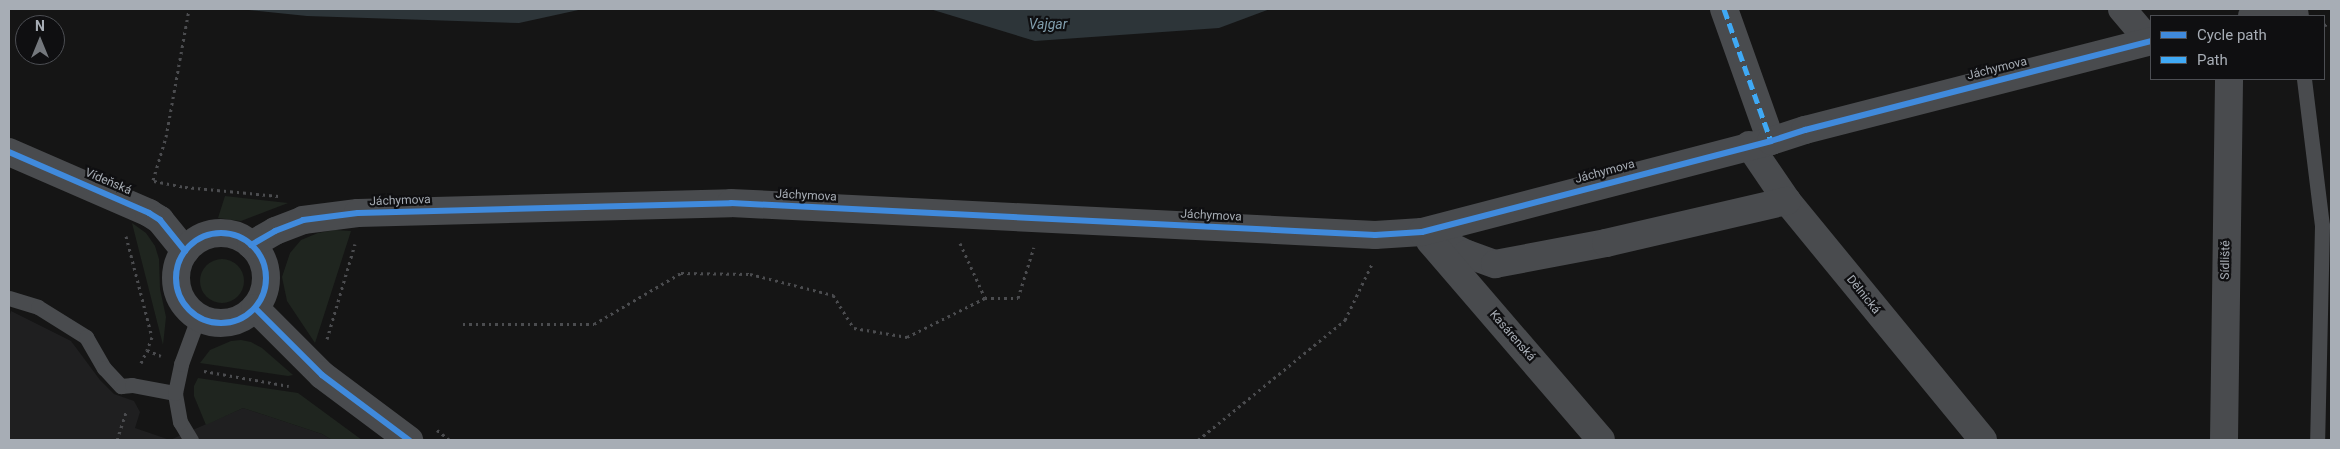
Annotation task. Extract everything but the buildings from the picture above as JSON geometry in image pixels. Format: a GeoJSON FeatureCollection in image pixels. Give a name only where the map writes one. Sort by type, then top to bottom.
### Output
{"type":"FeatureCollection","features":[{"type":"Feature","properties":{"kind":"street","name":"Dělnická"},"geometry":{"type":"LineString","coordinates":[[1724,9],[1760,143],[1787,201],[1983,440]]}},
{"type":"Feature","properties":{"kind":"street"},"geometry":{"type":"LineString","coordinates":[[2122,9],[2150,41]]}},
{"type":"Feature","properties":{"kind":"street"},"geometry":{"type":"LineString","coordinates":[[2256,15],[2283,9]]}},
{"type":"Feature","properties":{"kind":"street","name":"Jáchymova"},"geometry":{"type":"LineString","coordinates":[[251,245],[275,231],[303,220],[358,213],[731,203],[1375,235],[1422,232],[2150,41]]}},
{"type":"Feature","properties":{"kind":"street","name":"Sídliště"},"geometry":{"type":"LineString","coordinates":[[2224,440],[2229,80]]}},
{"type":"Feature","properties":{"kind":"street","name":"Vídeňská"},"geometry":{"type":"LineString","coordinates":[[9,152],[149,213],[160,220],[185,251]]}},
{"type":"Feature","properties":{"kind":"street"},"geometry":{"type":"LineString","coordinates":[[1422,232],[1467,254],[1495,264],[1606,243],[1787,201]]}},
{"type":"Feature","properties":{"kind":"street","name":"Kasárenská"},"geometry":{"type":"LineString","coordinates":[[1422,232],[1601,440]]}},
{"type":"Feature","properties":{"kind":"street"},"geometry":{"type":"LineString","coordinates":[[224,233],[238,237],[251,245],[260,255],[265,268],[266,282],[262,296],[255,308],[243,318],[228,323],[212,323],[198,318],[180,299],[176,287],[177,268],[185,251],[196,241],[209,235],[224,233]]}},
{"type":"Feature","properties":{"kind":"street"},"geometry":{"type":"LineString","coordinates":[[255,308],[322,375],[409,440]]}},
{"type":"Feature","properties":{"kind":"lane"},"geometry":{"type":"LineString","coordinates":[[2304,80],[2327,265],[2318,440]]}},
{"type":"Feature","properties":{"kind":"lane"},"geometry":{"type":"LineString","coordinates":[[9,298],[38,307],[86,338],[104,368],[121,386],[132,385],[175,394]]}},
{"type":"Feature","properties":{"kind":"lane"},"geometry":{"type":"LineString","coordinates":[[191,440],[180,422],[175,394],[181,364],[198,318]]}},
{"type":"Feature","properties":{"kind":"path"},"geometry":{"type":"LineString","coordinates":[[189,9],[166,137],[153,180],[185,187],[283,196]]}},
{"type":"Feature","properties":{"kind":"path"},"geometry":{"type":"LineString","coordinates":[[957,236],[985,298]]}},
{"type":"Feature","properties":{"kind":"path"},"geometry":{"type":"LineString","coordinates":[[324,346],[356,237]]}},
{"type":"Feature","properties":{"kind":"path"},"geometry":{"type":"LineString","coordinates":[[463,324],[594,324],[681,273],[750,274],[833,295],[854,328],[907,338],[985,298],[1018,298],[1037,239]]}},
{"type":"Feature","properties":{"kind":"path"},"geometry":{"type":"LineString","coordinates":[[1198,440],[1345,320],[1372,264]]}},
{"type":"Feature","properties":{"kind":"shaded area"},"geometry":{"type":"Polygon","coordinates":[[[225,196],[288,203],[241,221],[218,218],[225,196]]]}},
{"type":"Feature","properties":{"kind":"shaded area"},"geometry":{"type":"Polygon","coordinates":[[[132,223],[146,233],[155,246],[159,259],[160,289],[166,317],[163,345],[132,223]]]}},
{"type":"Feature","properties":{"kind":"shaded area"},"geometry":{"type":"Polygon","coordinates":[[[335,230],[351,231],[315,343],[287,301],[282,277],[290,253],[301,240],[318,233],[335,230]]]}},
{"type":"Feature","properties":{"kind":"shaded area"},"geometry":{"type":"Polygon","coordinates":[[[226,259],[238,265],[243,272],[243,290],[238,297],[231,302],[218,303],[210,300],[203,293],[200,277],[203,269],[210,262],[226,259]]]}},
{"type":"Feature","properties":{"kind":"shaded area"},"geometry":{"type":"Polygon","coordinates":[[[11,311],[71,341],[100,380],[114,394],[134,401],[140,412],[135,428],[170,440],[9,440],[9,317],[11,311]]]}},
{"type":"Feature","properties":{"kind":"shaded area"},"geometry":{"type":"Polygon","coordinates":[[[231,341],[251,342],[262,348],[293,375],[288,376],[200,363],[210,350],[231,341]]]}},
{"type":"Feature","properties":{"kind":"shaded area"},"geometry":{"type":"Polygon","coordinates":[[[198,378],[298,393],[362,440],[332,440],[322,434],[243,408],[206,425],[194,396],[194,386],[198,378]]]}},
{"type":"Feature","properties":{"kind":"shaded area"},"geometry":{"type":"Polygon","coordinates":[[[243,408],[322,434],[332,440],[170,440],[243,408]]]}},
{"type":"Feature","properties":{"kind":"water"},"geometry":{"type":"Polygon","coordinates":[[[239,9],[583,9],[519,23],[307,16],[239,9]]]}},
{"type":"Feature","properties":{"kind":"water","name":"Vajgar"},"geometry":{"type":"Polygon","coordinates":[[[930,9],[1270,9],[1219,28],[1035,41],[930,9]]]}},
{"type":"Feature","properties":{"kind":"marked path"},"geometry":{"type":"LineString","coordinates":[[1724,9],[1771,141]]}},
{"type":"Feature","properties":{"kind":"cycle path"},"geometry":{"type":"LineString","coordinates":[[251,245],[275,231],[303,220],[358,213],[731,203],[1375,235],[1422,232],[1771,141],[1805,130],[2150,41]]}},
{"type":"Feature","properties":{"kind":"cycle path"},"geometry":{"type":"LineString","coordinates":[[9,152],[149,213],[160,220],[185,251]]}},
{"type":"Feature","properties":{"kind":"cycle path"},"geometry":{"type":"LineString","coordinates":[[221,233],[238,237],[253,246],[262,261],[266,278],[262,295],[253,310],[238,319],[221,323],[204,319],[189,310],[180,295],[176,278],[180,261],[189,246],[204,237],[221,233]]}},
{"type":"Feature","properties":{"kind":"cycle path"},"geometry":{"type":"LineString","coordinates":[[255,308],[322,375],[409,440]]}}]}
